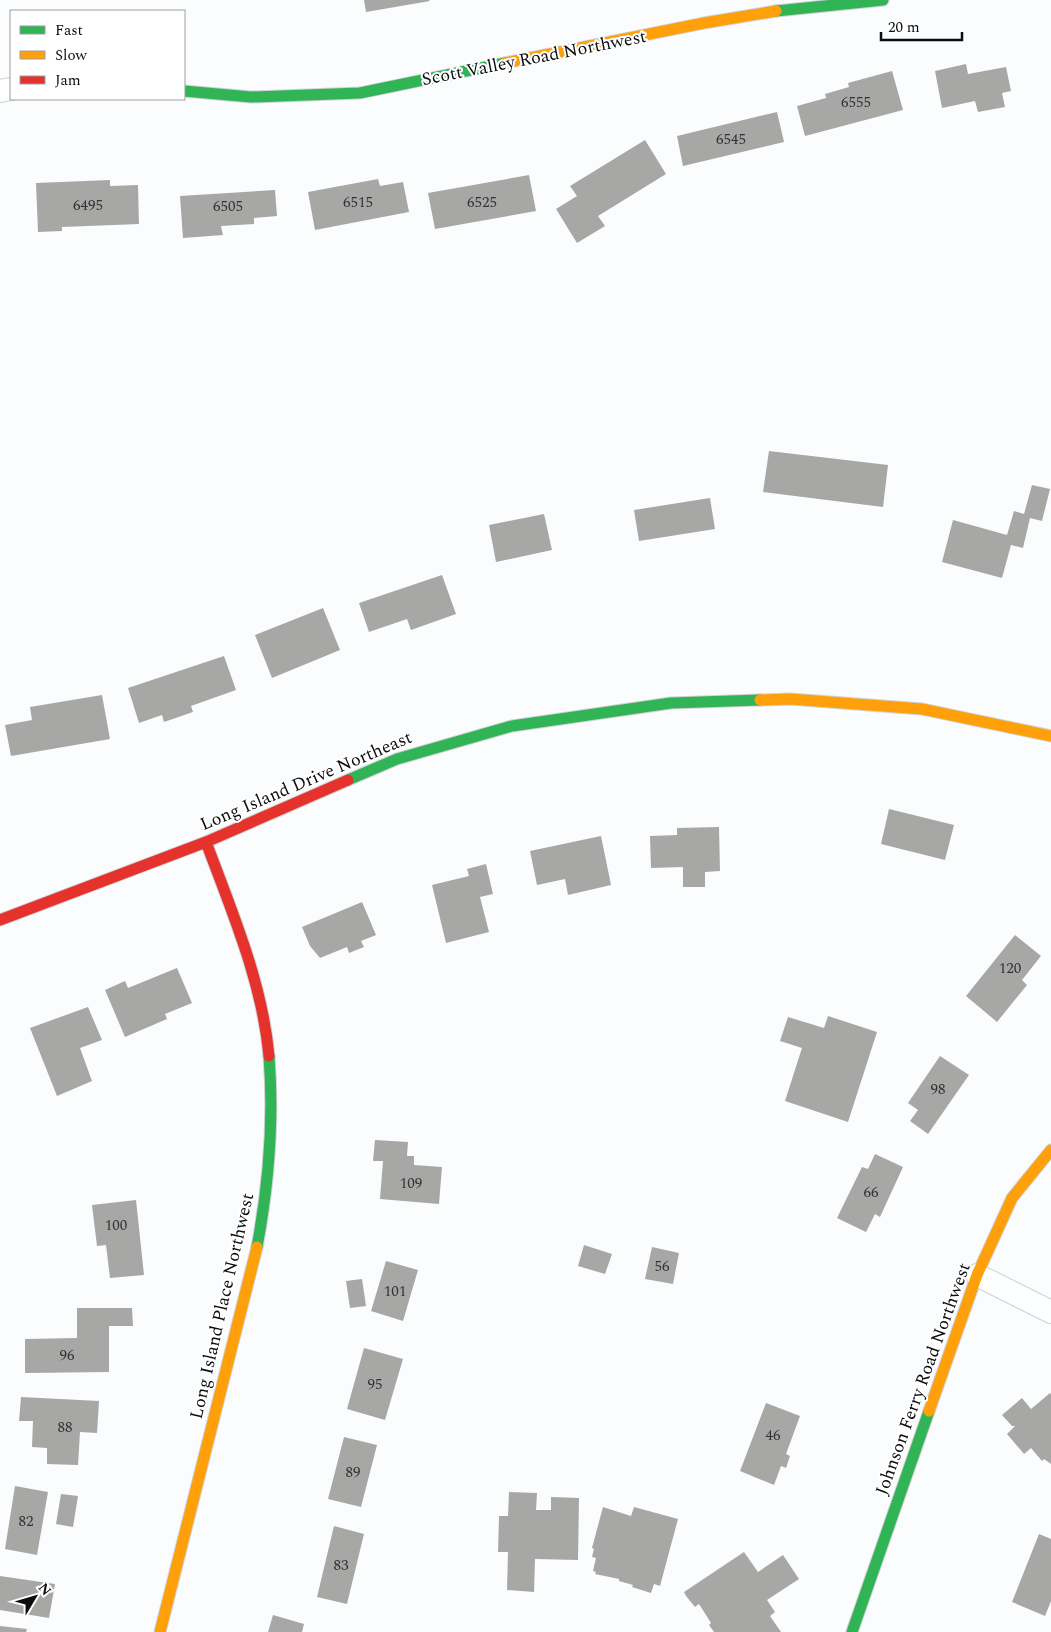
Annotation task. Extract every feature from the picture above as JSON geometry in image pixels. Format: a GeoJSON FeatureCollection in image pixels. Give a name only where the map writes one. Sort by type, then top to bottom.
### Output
{"type":"FeatureCollection","features":[{"type":"Feature","properties":{"kind":"street","name":"Scott Valley Road Northwest"},"geometry":{"type":"LineString","coordinates":[[185,91],[250,97],[360,93],[704,23],[776,11],[883,0]]}},
{"type":"Feature","properties":{"kind":"street","name":"Long Island Drive Northeast"},"geometry":{"type":"LineString","coordinates":[[0,920],[206,842],[398,759],[512,726],[672,703],[790,700],[922,709],[1051,736]]}},
{"type":"Feature","properties":{"kind":"street","name":"Long Island Place Northwest"},"geometry":{"type":"LineString","coordinates":[[160,1632],[257,1250],[268,1197],[274,1116],[266,1026],[248,956],[206,842]]}},
{"type":"Feature","properties":{"kind":"street","name":"Johnson Ferry Road Northwest"},"geometry":{"type":"LineString","coordinates":[[852,1632],[976,1275],[1012,1198],[1051,1150]]}},
{"type":"Feature","properties":{"kind":"street"},"geometry":{"type":"LineString","coordinates":[[976,1275],[1051,1312]]}},
{"type":"Feature","properties":{"kind":"building"},"geometry":{"type":"Polygon","coordinates":[[[364,0],[429,0],[430,1],[366,12],[364,0]]]}},
{"type":"Feature","properties":{"kind":"building"},"geometry":{"type":"Polygon","coordinates":[[[966,64],[968,74],[1006,67],[1011,91],[1002,93],[1005,107],[978,112],[975,101],[942,108],[935,71],[966,64]]]}},
{"type":"Feature","properties":{"kind":"building"},"geometry":{"type":"Polygon","coordinates":[[[892,71],[903,110],[805,136],[797,106],[826,98],[825,94],[849,87],[848,83],[892,71]]]}},
{"type":"Feature","properties":{"kind":"building"},"geometry":{"type":"Polygon","coordinates":[[[777,112],[784,142],[683,166],[677,136],[777,112]]]}},
{"type":"Feature","properties":{"kind":"building"},"geometry":{"type":"Polygon","coordinates":[[[645,140],[666,174],[598,216],[605,226],[577,243],[556,209],[577,196],[570,186],[645,140]]]}},
{"type":"Feature","properties":{"kind":"building"},"geometry":{"type":"Polygon","coordinates":[[[529,175],[536,211],[435,229],[428,193],[529,175]]]}},
{"type":"Feature","properties":{"kind":"building"},"geometry":{"type":"Polygon","coordinates":[[[378,179],[380,186],[403,182],[409,212],[315,230],[308,192],[378,179]]]}},
{"type":"Feature","properties":{"kind":"building"},"geometry":{"type":"Polygon","coordinates":[[[110,180],[110,186],[138,185],[139,224],[62,227],[62,231],[38,232],[36,183],[110,180]]]}},
{"type":"Feature","properties":{"kind":"building"},"geometry":{"type":"Polygon","coordinates":[[[275,190],[277,216],[254,218],[254,224],[221,226],[223,235],[183,238],[180,196],[275,190]]]}},
{"type":"Feature","properties":{"kind":"building"},"geometry":{"type":"Polygon","coordinates":[[[769,451],[888,465],[883,507],[763,492],[769,451]]]}},
{"type":"Feature","properties":{"kind":"building"},"geometry":{"type":"Polygon","coordinates":[[[1032,485],[1050,489],[1042,521],[1030,518],[1023,548],[1011,545],[1002,578],[942,562],[953,520],[1007,535],[1014,511],[1024,514],[1032,485]]]}},
{"type":"Feature","properties":{"kind":"building"},"geometry":{"type":"Polygon","coordinates":[[[710,498],[715,529],[639,541],[634,510],[710,498]]]}},
{"type":"Feature","properties":{"kind":"building"},"geometry":{"type":"Polygon","coordinates":[[[544,514],[552,550],[496,562],[489,525],[544,514]]]}},
{"type":"Feature","properties":{"kind":"building"},"geometry":{"type":"Polygon","coordinates":[[[442,575],[456,614],[411,630],[407,619],[369,632],[359,603],[442,575]]]}},
{"type":"Feature","properties":{"kind":"building"},"geometry":{"type":"Polygon","coordinates":[[[323,608],[340,650],[272,678],[255,635],[323,608]]]}},
{"type":"Feature","properties":{"kind":"building"},"geometry":{"type":"Polygon","coordinates":[[[224,656],[236,690],[191,706],[193,712],[164,722],[162,715],[139,723],[128,688],[224,656]]]}},
{"type":"Feature","properties":{"kind":"building"},"geometry":{"type":"Polygon","coordinates":[[[102,695],[110,739],[11,756],[5,725],[32,720],[30,707],[102,695]]]}},
{"type":"Feature","properties":{"kind":"building"},"geometry":{"type":"Polygon","coordinates":[[[889,809],[954,825],[945,860],[881,844],[889,809]]]}},
{"type":"Feature","properties":{"kind":"building"},"geometry":{"type":"Polygon","coordinates":[[[719,827],[720,871],[705,872],[705,887],[683,887],[683,867],[651,868],[650,836],[677,835],[677,828],[719,827]]]}},
{"type":"Feature","properties":{"kind":"building"},"geometry":{"type":"Polygon","coordinates":[[[601,836],[611,885],[568,895],[565,879],[537,885],[530,851],[601,836]]]}},
{"type":"Feature","properties":{"kind":"building"},"geometry":{"type":"Polygon","coordinates":[[[486,864],[493,894],[480,897],[489,932],[446,943],[432,885],[469,876],[467,869],[486,864]]]}},
{"type":"Feature","properties":{"kind":"building"},"geometry":{"type":"Polygon","coordinates":[[[362,902],[376,935],[361,941],[364,947],[349,953],[347,947],[320,958],[310,946],[302,927],[362,902]]]}},
{"type":"Feature","properties":{"kind":"building"},"geometry":{"type":"Polygon","coordinates":[[[1015,935],[1041,956],[1022,980],[1027,985],[997,1022],[966,996],[1015,935]]]}},
{"type":"Feature","properties":{"kind":"building"},"geometry":{"type":"Polygon","coordinates":[[[177,968],[192,1003],[165,1014],[167,1019],[125,1037],[105,990],[125,981],[128,988],[177,968]]]}},
{"type":"Feature","properties":{"kind":"building"},"geometry":{"type":"Polygon","coordinates":[[[88,1007],[102,1040],[80,1048],[92,1081],[57,1096],[30,1028],[88,1007]]]}},
{"type":"Feature","properties":{"kind":"building"},"geometry":{"type":"Polygon","coordinates":[[[828,1016],[877,1032],[848,1122],[785,1101],[802,1048],[780,1041],[788,1017],[824,1028],[828,1016]]]}},
{"type":"Feature","properties":{"kind":"building"},"geometry":{"type":"Polygon","coordinates":[[[940,1056],[969,1075],[928,1134],[910,1121],[918,1110],[908,1103],[940,1056]]]}},
{"type":"Feature","properties":{"kind":"building"},"geometry":{"type":"Polygon","coordinates":[[[375,1140],[408,1142],[407,1156],[414,1156],[414,1165],[442,1167],[439,1204],[380,1199],[383,1161],[373,1161],[375,1140]]]}},
{"type":"Feature","properties":{"kind":"building"},"geometry":{"type":"Polygon","coordinates":[[[875,1154],[903,1167],[880,1217],[875,1214],[866,1232],[837,1218],[862,1167],[868,1169],[875,1154]]]}},
{"type":"Feature","properties":{"kind":"building"},"geometry":{"type":"Polygon","coordinates":[[[136,1200],[144,1275],[110,1278],[106,1245],[97,1246],[92,1205],[136,1200]]]}},
{"type":"Feature","properties":{"kind":"building"},"geometry":{"type":"Polygon","coordinates":[[[584,1245],[612,1254],[605,1274],[578,1266],[584,1245]]]}},
{"type":"Feature","properties":{"kind":"building"},"geometry":{"type":"Polygon","coordinates":[[[652,1247],[679,1253],[673,1284],[645,1279],[652,1247]]]}},
{"type":"Feature","properties":{"kind":"building"},"geometry":{"type":"Polygon","coordinates":[[[386,1261],[418,1270],[403,1321],[371,1311],[386,1261]]]}},
{"type":"Feature","properties":{"kind":"building"},"geometry":{"type":"Polygon","coordinates":[[[362,1279],[366,1306],[350,1308],[346,1281],[362,1279]]]}},
{"type":"Feature","properties":{"kind":"building"},"geometry":{"type":"Polygon","coordinates":[[[77,1308],[132,1308],[133,1326],[109,1326],[109,1372],[25,1373],[25,1339],[77,1338],[77,1308]]]}},
{"type":"Feature","properties":{"kind":"building"},"geometry":{"type":"Polygon","coordinates":[[[364,1348],[403,1359],[385,1420],[347,1409],[364,1348]]]}},
{"type":"Feature","properties":{"kind":"building"},"geometry":{"type":"Polygon","coordinates":[[[1050,1393],[1051,1464],[1044,1459],[1042,1461],[1031,1448],[1024,1454],[1007,1434],[1015,1426],[1012,1426],[1002,1415],[1022,1398],[1031,1409],[1050,1393]]]}},
{"type":"Feature","properties":{"kind":"building"},"geometry":{"type":"Polygon","coordinates":[[[21,1397],[99,1401],[97,1433],[80,1432],[78,1465],[47,1464],[47,1448],[32,1447],[33,1421],[19,1421],[21,1397]]]}},
{"type":"Feature","properties":{"kind":"building"},"geometry":{"type":"Polygon","coordinates":[[[766,1403],[800,1416],[786,1454],[790,1456],[786,1468],[781,1466],[774,1485],[740,1471],[766,1403]]]}},
{"type":"Feature","properties":{"kind":"building"},"geometry":{"type":"Polygon","coordinates":[[[344,1437],[377,1445],[361,1507],[328,1499],[344,1437]]]}},
{"type":"Feature","properties":{"kind":"building"},"geometry":{"type":"Polygon","coordinates":[[[15,1486],[48,1492],[37,1555],[5,1549],[15,1486]]]}},
{"type":"Feature","properties":{"kind":"building"},"geometry":{"type":"Polygon","coordinates":[[[509,1492],[537,1493],[536,1510],[551,1510],[551,1497],[579,1498],[578,1560],[535,1559],[534,1592],[507,1590],[508,1552],[498,1552],[499,1516],[508,1516],[509,1492]]]}},
{"type":"Feature","properties":{"kind":"building"},"geometry":{"type":"Polygon","coordinates":[[[61,1494],[78,1496],[73,1527],[56,1524],[61,1494]]]}},
{"type":"Feature","properties":{"kind":"building"},"geometry":{"type":"Polygon","coordinates":[[[603,1507],[631,1516],[634,1507],[678,1519],[660,1586],[654,1584],[651,1593],[632,1587],[633,1585],[619,1581],[619,1579],[595,1574],[596,1572],[593,1571],[596,1558],[592,1557],[594,1549],[592,1548],[603,1507]]]}},
{"type":"Feature","properties":{"kind":"building"},"geometry":{"type":"Polygon","coordinates":[[[334,1526],[364,1534],[347,1604],[317,1597],[334,1526]]]}},
{"type":"Feature","properties":{"kind":"building"},"geometry":{"type":"Polygon","coordinates":[[[1039,1534],[1051,1539],[1051,1601],[1045,1616],[1012,1602],[1039,1534]]]}},
{"type":"Feature","properties":{"kind":"building"},"geometry":{"type":"Polygon","coordinates":[[[744,1552],[758,1572],[783,1555],[799,1579],[767,1600],[775,1612],[770,1616],[781,1632],[714,1632],[709,1625],[711,1623],[699,1604],[695,1607],[684,1592],[744,1552]]]}},
{"type":"Feature","properties":{"kind":"building"},"geometry":{"type":"Polygon","coordinates":[[[0,1576],[55,1584],[49,1618],[0,1610],[0,1576]]]}},
{"type":"Feature","properties":{"kind":"building"},"geometry":{"type":"Polygon","coordinates":[[[273,1615],[304,1624],[302,1632],[268,1632],[273,1615]]]}},
{"type":"Feature","properties":{"kind":"building"},"geometry":{"type":"Polygon","coordinates":[[[0,1626],[27,1629],[26,1632],[0,1632],[0,1626]]]}},
{"type":"Feature","properties":{"kind":"traffic: fast"},"geometry":{"type":"LineString","coordinates":[[776,11],[883,0]]}},
{"type":"Feature","properties":{"kind":"traffic: fast"},"geometry":{"type":"LineString","coordinates":[[185,91],[251,97],[360,93],[505,63]]}},
{"type":"Feature","properties":{"kind":"traffic: fast"},"geometry":{"type":"LineString","coordinates":[[348,780],[397,759],[512,726],[671,703],[760,700]]}},
{"type":"Feature","properties":{"kind":"traffic: fast"},"geometry":{"type":"LineString","coordinates":[[257,1247],[265,1199],[271,1128],[269,1056]]}},
{"type":"Feature","properties":{"kind":"traffic: fast"},"geometry":{"type":"LineString","coordinates":[[852,1632],[929,1411]]}},
{"type":"Feature","properties":{"kind":"traffic: slow"},"geometry":{"type":"LineString","coordinates":[[505,63],[704,23],[776,11]]}},
{"type":"Feature","properties":{"kind":"traffic: slow"},"geometry":{"type":"LineString","coordinates":[[760,700],[790,699],[922,709],[1051,736]]}},
{"type":"Feature","properties":{"kind":"traffic: slow"},"geometry":{"type":"LineString","coordinates":[[929,1411],[977,1275],[1012,1198],[1051,1150]]}},
{"type":"Feature","properties":{"kind":"traffic: slow"},"geometry":{"type":"LineString","coordinates":[[160,1632],[257,1247]]}},
{"type":"Feature","properties":{"kind":"traffic: jam"},"geometry":{"type":"LineString","coordinates":[[0,920],[206,842],[348,780]]}},
{"type":"Feature","properties":{"kind":"traffic: jam"},"geometry":{"type":"LineString","coordinates":[[206,842],[236,921],[253,974],[260,1001],[269,1056]]}}]}
